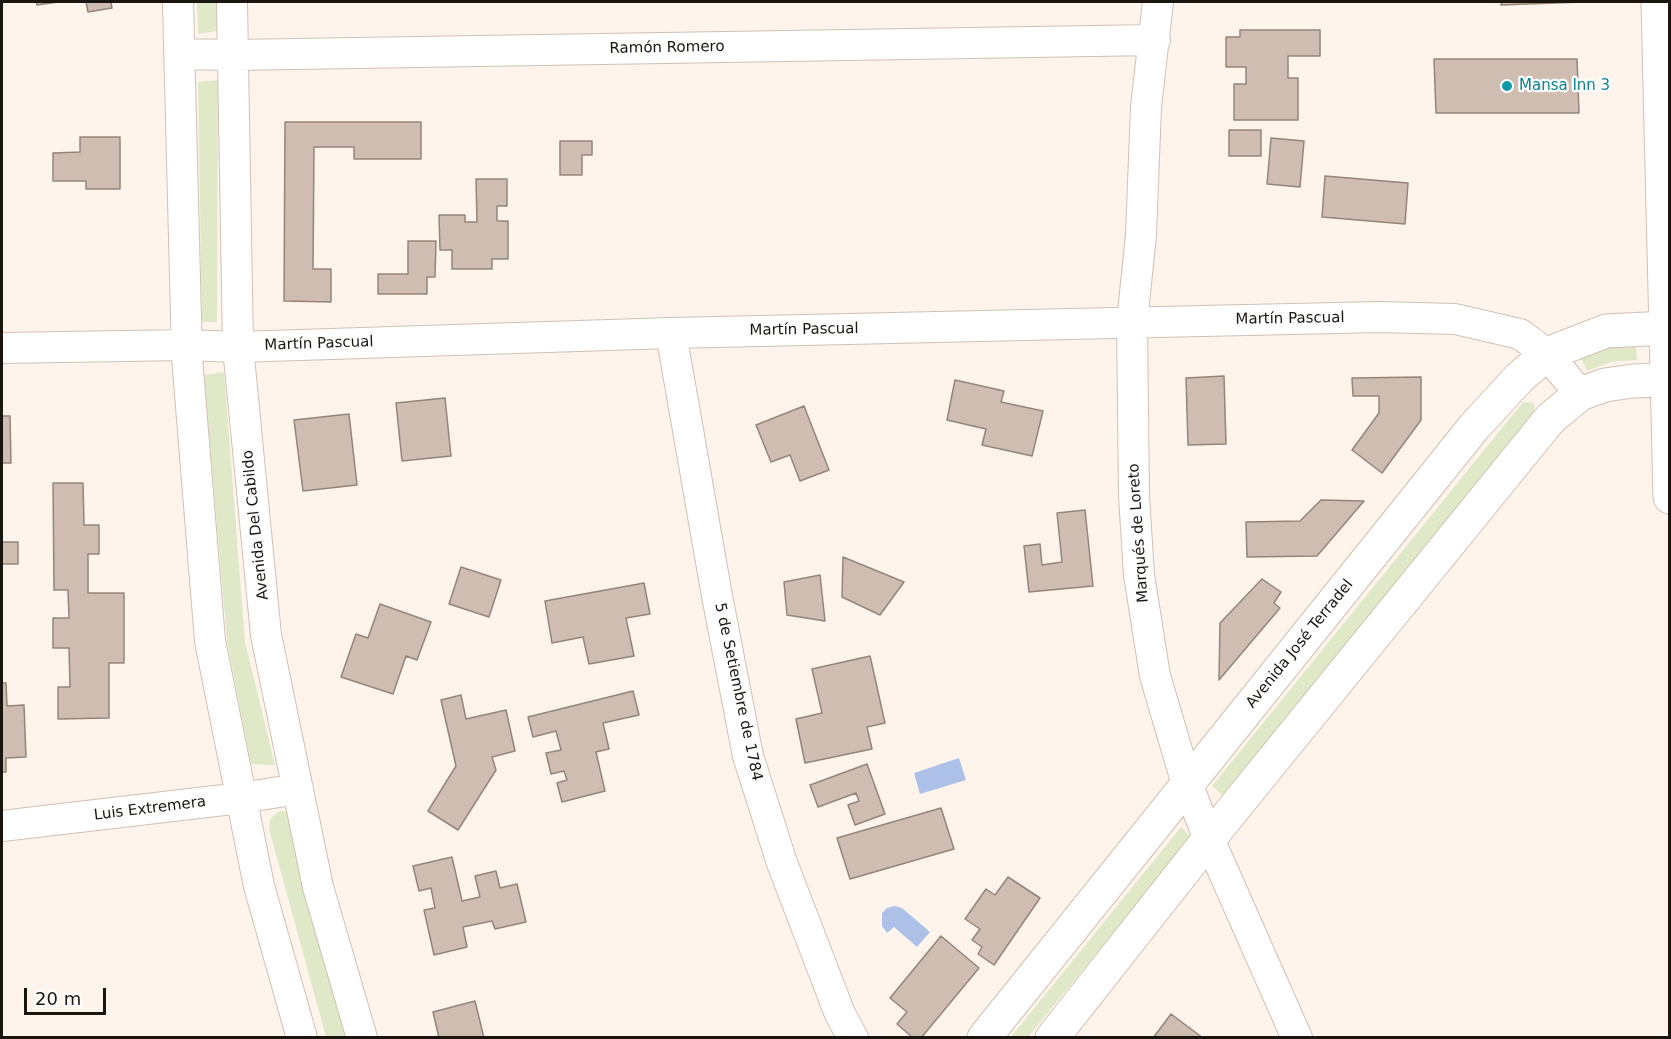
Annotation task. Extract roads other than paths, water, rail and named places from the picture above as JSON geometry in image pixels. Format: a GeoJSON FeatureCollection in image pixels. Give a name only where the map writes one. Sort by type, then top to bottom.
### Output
{"type":"FeatureCollection","features":[{"type":"Feature","properties":{"kind":"street"},"geometry":{"type":"LineString","coordinates":[[178,2],[186,345],[210,641],[259,886],[302,1038]]}},
{"type":"Feature","properties":{"kind":"street","name":"Avenida Del Cabildo"},"geometry":{"type":"LineString","coordinates":[[232,2],[238,347],[266,635],[318,887],[362,1038]]}},
{"type":"Feature","properties":{"kind":"street","name":"Marqués de Loreto"},"geometry":{"type":"LineString","coordinates":[[1158,2],[1146,107],[1141,235],[1132,322],[1134,496],[1138,575],[1155,676],[1187,784],[1297,1038]]}},
{"type":"Feature","properties":{"kind":"street"},"geometry":{"type":"LineString","coordinates":[[1658,2],[1670,497]]}},
{"type":"Feature","properties":{"kind":"street","name":"Ramón Romero"},"geometry":{"type":"LineString","coordinates":[[180,54],[1155,40]]}},
{"type":"Feature","properties":{"kind":"street","name":"Martín Pascual"},"geometry":{"type":"LineString","coordinates":[[2,348],[186,345],[238,347],[671,333],[1380,316],[1455,319],[1520,334],[1547,354],[1580,394]]}},
{"type":"Feature","properties":{"kind":"street","name":"Avenida José Terradel"},"geometry":{"type":"LineString","coordinates":[[984,1038],[1474,427],[1519,378],[1547,354],[1606,331],[1667,355]]}},
{"type":"Feature","properties":{"kind":"street","name":"5 de Setiembre de 1784"},"geometry":{"type":"LineString","coordinates":[[671,333],[717,596],[748,756],[782,863],[840,1014],[853,1038]]}},
{"type":"Feature","properties":{"kind":"street"},"geometry":{"type":"LineString","coordinates":[[1052,1038],[1209,839],[1550,419],[1580,394],[1605,385],[1634,381],[1667,355]]}},
{"type":"Feature","properties":{"kind":"street","name":"Luis Extremera"},"geometry":{"type":"LineString","coordinates":[[2,826],[241,798],[298,789]]}},
{"type":"Feature","properties":{"kind":"water"},"geometry":{"type":"Polygon","coordinates":[[[959,758],[966,780],[920,794],[914,773],[959,758]]]}},
{"type":"Feature","properties":{"kind":"water"},"geometry":{"type":"Polygon","coordinates":[[[895,906],[902,908],[930,932],[917,947],[894,927],[887,933],[882,926],[882,913],[887,908],[895,906]]]}},
{"type":"Feature","properties":{"kind":"place","name":"Mansa Inn 3"},"geometry":{"type":"Point","coordinates":[1507,86]}}]}
